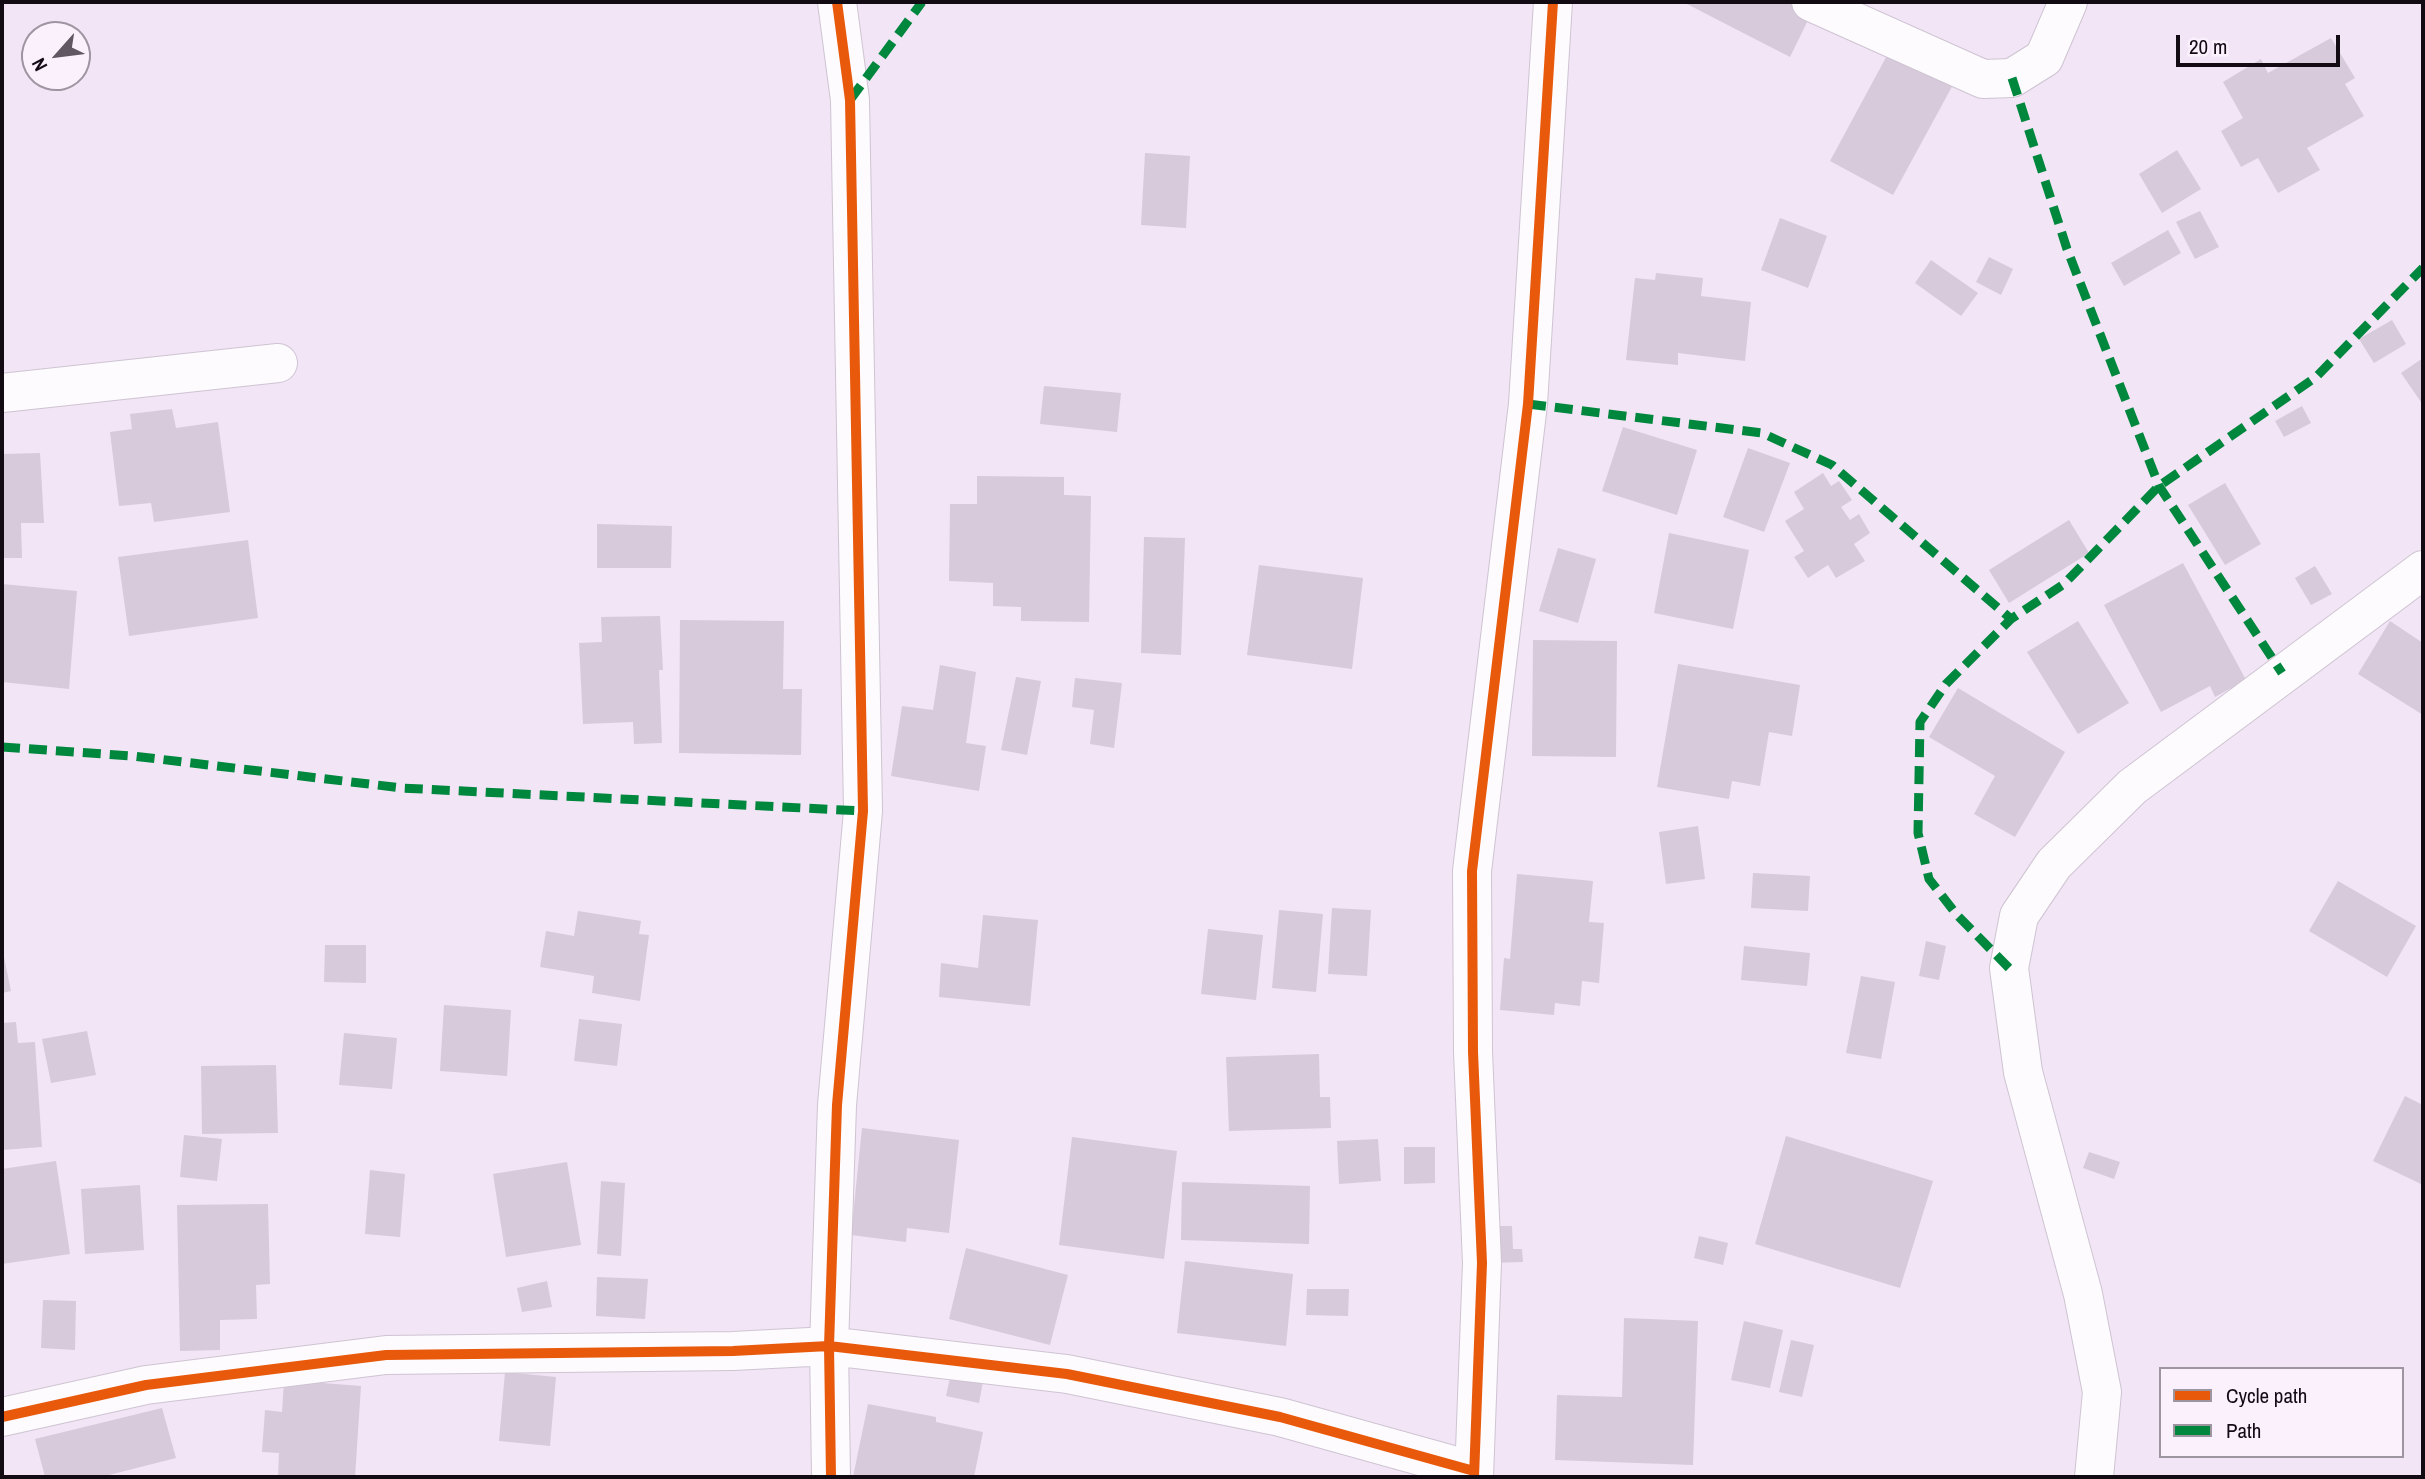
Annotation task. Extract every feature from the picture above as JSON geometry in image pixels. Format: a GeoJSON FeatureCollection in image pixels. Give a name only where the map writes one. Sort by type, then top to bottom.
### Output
{"type":"FeatureCollection","features":[{"type":"Feature","properties":{"kind":"street"},"geometry":{"type":"LineString","coordinates":[[831,1477],[829,1346],[837,1105],[863,811],[850,100],[837,2]]}},
{"type":"Feature","properties":{"kind":"street"},"geometry":{"type":"LineString","coordinates":[[2,1417],[146,1385],[386,1355],[829,1346],[1067,1374],[1280,1417],[1474,1474],[1482,1263],[1473,1052],[1472,871],[1528,404],[1553,2]]}},
{"type":"Feature","properties":{"kind":"street"},"geometry":{"type":"LineString","coordinates":[[1811,2],[1983,79],[2012,78],[2043,58],[2068,2]]}},
{"type":"Feature","properties":{"kind":"street"},"geometry":{"type":"LineString","coordinates":[[2,393],[278,363]]}},
{"type":"Feature","properties":{"kind":"street"},"geometry":{"type":"LineString","coordinates":[[2094,1477],[2102,1392],[2083,1294],[2023,1072],[2009,968],[2019,916],[2054,864],[2132,787],[2423,570]]}},
{"type":"Feature","properties":{"kind":"building"},"geometry":{"type":"Polygon","coordinates":[[[1683,2],[1791,2],[1812,12],[1790,57],[1683,2]]]}},
{"type":"Feature","properties":{"kind":"building"},"geometry":{"type":"Polygon","coordinates":[[[2331,38],[2355,78],[2345,84],[2364,116],[2307,148],[2320,170],[2278,193],[2258,158],[2241,167],[2221,131],[2243,118],[2223,82],[2261,59],[2268,73],[2331,38]]]}},
{"type":"Feature","properties":{"kind":"building"},"geometry":{"type":"Polygon","coordinates":[[[1891,48],[1954,83],[1893,195],[1830,161],[1891,48]]]}},
{"type":"Feature","properties":{"kind":"building"},"geometry":{"type":"Polygon","coordinates":[[[2177,150],[2201,189],[2162,213],[2139,174],[2177,150]]]}},
{"type":"Feature","properties":{"kind":"building"},"geometry":{"type":"Polygon","coordinates":[[[1145,153],[1190,156],[1186,228],[1141,225],[1145,153]]]}},
{"type":"Feature","properties":{"kind":"building"},"geometry":{"type":"Polygon","coordinates":[[[2200,211],[2219,247],[2195,259],[2176,222],[2200,211]]]}},
{"type":"Feature","properties":{"kind":"building"},"geometry":{"type":"Polygon","coordinates":[[[1780,218],[1827,236],[1808,288],[1761,270],[1780,218]]]}},
{"type":"Feature","properties":{"kind":"building"},"geometry":{"type":"Polygon","coordinates":[[[2168,230],[2181,253],[2124,286],[2111,263],[2168,230]]]}},
{"type":"Feature","properties":{"kind":"building"},"geometry":{"type":"Polygon","coordinates":[[[1989,257],[2013,269],[2001,295],[1976,282],[1989,257]]]}},
{"type":"Feature","properties":{"kind":"building"},"geometry":{"type":"Polygon","coordinates":[[[1931,260],[1978,293],[1961,316],[1915,283],[1931,260]]]}},
{"type":"Feature","properties":{"kind":"building"},"geometry":{"type":"Polygon","coordinates":[[[1656,273],[1703,278],[1701,296],[1751,302],[1745,361],[1678,353],[1678,365],[1626,360],[1635,278],[1655,280],[1656,273]]]}},
{"type":"Feature","properties":{"kind":"building"},"geometry":{"type":"Polygon","coordinates":[[[2392,320],[2406,344],[2374,363],[2359,339],[2392,320]]]}},
{"type":"Feature","properties":{"kind":"building"},"geometry":{"type":"Polygon","coordinates":[[[2423,358],[2423,405],[2401,373],[2423,358]]]}},
{"type":"Feature","properties":{"kind":"building"},"geometry":{"type":"Polygon","coordinates":[[[1044,386],[1121,393],[1117,432],[1040,424],[1044,386]]]}},
{"type":"Feature","properties":{"kind":"building"},"geometry":{"type":"Polygon","coordinates":[[[2302,406],[2311,423],[2284,437],[2275,421],[2302,406]]]}},
{"type":"Feature","properties":{"kind":"building"},"geometry":{"type":"Polygon","coordinates":[[[172,409],[176,428],[218,422],[230,512],[154,522],[151,503],[119,506],[110,432],[132,429],[130,414],[172,409]]]}},
{"type":"Feature","properties":{"kind":"building"},"geometry":{"type":"Polygon","coordinates":[[[1623,427],[1697,450],[1677,515],[1602,491],[1623,427]]]}},
{"type":"Feature","properties":{"kind":"building"},"geometry":{"type":"Polygon","coordinates":[[[1748,448],[1790,463],[1764,532],[1723,517],[1748,448]]]}},
{"type":"Feature","properties":{"kind":"building"},"geometry":{"type":"Polygon","coordinates":[[[40,453],[44,523],[21,523],[22,558],[2,558],[2,454],[40,453]]]}},
{"type":"Feature","properties":{"kind":"building"},"geometry":{"type":"Polygon","coordinates":[[[1823,473],[1831,486],[1839,481],[1852,500],[1841,507],[1850,520],[1859,514],[1870,533],[1854,544],[1865,561],[1836,578],[1828,565],[1808,578],[1794,557],[1804,551],[1785,521],[1804,509],[1794,492],[1823,473]]]}},
{"type":"Feature","properties":{"kind":"building"},"geometry":{"type":"Polygon","coordinates":[[[977,476],[1064,477],[1064,495],[1091,496],[1089,622],[1021,621],[1021,607],[993,606],[993,583],[949,581],[950,504],[977,504],[977,476]]]}},
{"type":"Feature","properties":{"kind":"building"},"geometry":{"type":"Polygon","coordinates":[[[2225,483],[2261,544],[2225,565],[2188,505],[2225,483]]]}},
{"type":"Feature","properties":{"kind":"building"},"geometry":{"type":"Polygon","coordinates":[[[2069,520],[2089,553],[2009,603],[1989,570],[2069,520]]]}},
{"type":"Feature","properties":{"kind":"building"},"geometry":{"type":"Polygon","coordinates":[[[597,524],[672,526],[671,568],[597,568],[597,524]]]}},
{"type":"Feature","properties":{"kind":"building"},"geometry":{"type":"Polygon","coordinates":[[[1669,533],[1749,550],[1733,629],[1654,613],[1669,533]]]}},
{"type":"Feature","properties":{"kind":"building"},"geometry":{"type":"Polygon","coordinates":[[[1144,537],[1185,538],[1181,655],[1141,653],[1144,537]]]}},
{"type":"Feature","properties":{"kind":"building"},"geometry":{"type":"Polygon","coordinates":[[[248,540],[258,618],[129,636],[118,557],[248,540]]]}},
{"type":"Feature","properties":{"kind":"building"},"geometry":{"type":"Polygon","coordinates":[[[1558,548],[1596,559],[1578,623],[1539,611],[1558,548]]]}},
{"type":"Feature","properties":{"kind":"building"},"geometry":{"type":"Polygon","coordinates":[[[2183,563],[2246,680],[2215,697],[2210,686],[2161,712],[2104,605],[2183,563]]]}},
{"type":"Feature","properties":{"kind":"building"},"geometry":{"type":"Polygon","coordinates":[[[1259,565],[1363,578],[1352,669],[1247,655],[1259,565]]]}},
{"type":"Feature","properties":{"kind":"building"},"geometry":{"type":"Polygon","coordinates":[[[2315,566],[2332,594],[2311,605],[2295,578],[2315,566]]]}},
{"type":"Feature","properties":{"kind":"building"},"geometry":{"type":"Polygon","coordinates":[[[2,584],[77,591],[69,689],[2,682],[2,584]]]}},
{"type":"Feature","properties":{"kind":"building"},"geometry":{"type":"Polygon","coordinates":[[[660,616],[663,670],[659,670],[662,743],[634,744],[633,722],[583,724],[579,643],[602,642],[601,617],[660,616]]]}},
{"type":"Feature","properties":{"kind":"building"},"geometry":{"type":"Polygon","coordinates":[[[680,620],[784,621],[783,689],[802,689],[801,755],[679,753],[680,620]]]}},
{"type":"Feature","properties":{"kind":"building"},"geometry":{"type":"Polygon","coordinates":[[[2078,621],[2129,703],[2078,734],[2027,652],[2078,621]]]}},
{"type":"Feature","properties":{"kind":"building"},"geometry":{"type":"Polygon","coordinates":[[[2390,621],[2423,643],[2423,715],[2358,674],[2390,621]]]}},
{"type":"Feature","properties":{"kind":"building"},"geometry":{"type":"Polygon","coordinates":[[[1533,640],[1617,641],[1616,757],[1532,756],[1533,640]]]}},
{"type":"Feature","properties":{"kind":"building"},"geometry":{"type":"Polygon","coordinates":[[[1678,664],[1800,685],[1792,736],[1769,732],[1760,786],[1732,781],[1729,799],[1657,787],[1678,664]]]}},
{"type":"Feature","properties":{"kind":"building"},"geometry":{"type":"Polygon","coordinates":[[[940,665],[976,672],[966,743],[986,746],[979,791],[891,776],[902,706],[933,710],[940,665]]]}},
{"type":"Feature","properties":{"kind":"building"},"geometry":{"type":"Polygon","coordinates":[[[1016,677],[1041,681],[1027,755],[1001,750],[1016,677]]]}},
{"type":"Feature","properties":{"kind":"building"},"geometry":{"type":"Polygon","coordinates":[[[1075,678],[1122,683],[1114,748],[1090,744],[1094,710],[1072,707],[1075,678]]]}},
{"type":"Feature","properties":{"kind":"building"},"geometry":{"type":"Polygon","coordinates":[[[1958,688],[2065,752],[2015,837],[1974,814],[1995,776],[1929,737],[1958,688]]]}},
{"type":"Feature","properties":{"kind":"building"},"geometry":{"type":"Polygon","coordinates":[[[1698,826],[1705,879],[1666,884],[1659,832],[1698,826]]]}},
{"type":"Feature","properties":{"kind":"building"},"geometry":{"type":"Polygon","coordinates":[[[1753,873],[1810,876],[1808,911],[1751,908],[1753,873]]]}},
{"type":"Feature","properties":{"kind":"building"},"geometry":{"type":"Polygon","coordinates":[[[1517,874],[1593,881],[1589,922],[1604,923],[1599,983],[1582,981],[1580,1006],[1555,1003],[1554,1015],[1500,1010],[1504,958],[1510,959],[1517,874]]]}},
{"type":"Feature","properties":{"kind":"building"},"geometry":{"type":"Polygon","coordinates":[[[2338,881],[2416,926],[2387,977],[2309,931],[2338,881]]]}},
{"type":"Feature","properties":{"kind":"building"},"geometry":{"type":"Polygon","coordinates":[[[1332,908],[1371,910],[1367,976],[1328,974],[1332,908]]]}},
{"type":"Feature","properties":{"kind":"building"},"geometry":{"type":"Polygon","coordinates":[[[1279,910],[1323,914],[1316,992],[1272,988],[1279,910]]]}},
{"type":"Feature","properties":{"kind":"building"},"geometry":{"type":"Polygon","coordinates":[[[578,911],[641,921],[639,934],[649,935],[640,1001],[592,993],[594,976],[540,967],[546,931],[574,936],[578,911]]]}},
{"type":"Feature","properties":{"kind":"building"},"geometry":{"type":"Polygon","coordinates":[[[983,915],[1038,920],[1030,1006],[939,997],[941,963],[978,968],[983,915]]]}},
{"type":"Feature","properties":{"kind":"building"},"geometry":{"type":"Polygon","coordinates":[[[1208,929],[1263,935],[1256,1000],[1201,994],[1208,929]]]}},
{"type":"Feature","properties":{"kind":"building"},"geometry":{"type":"Polygon","coordinates":[[[1926,941],[1946,946],[1939,980],[1919,976],[1926,941]]]}},
{"type":"Feature","properties":{"kind":"building"},"geometry":{"type":"Polygon","coordinates":[[[325,945],[366,945],[366,983],[324,982],[325,945]]]}},
{"type":"Feature","properties":{"kind":"building"},"geometry":{"type":"Polygon","coordinates":[[[1744,946],[1810,953],[1807,986],[1741,980],[1744,946]]]}},
{"type":"Feature","properties":{"kind":"building"},"geometry":{"type":"Polygon","coordinates":[[[2,953],[11,991],[2,993],[2,953]]]}},
{"type":"Feature","properties":{"kind":"building"},"geometry":{"type":"Polygon","coordinates":[[[1861,976],[1895,982],[1881,1059],[1846,1053],[1861,976]]]}},
{"type":"Feature","properties":{"kind":"building"},"geometry":{"type":"Polygon","coordinates":[[[444,1005],[511,1010],[507,1076],[440,1071],[444,1005]]]}},
{"type":"Feature","properties":{"kind":"building"},"geometry":{"type":"Polygon","coordinates":[[[579,1019],[622,1024],[617,1066],[574,1061],[579,1019]]]}},
{"type":"Feature","properties":{"kind":"building"},"geometry":{"type":"Polygon","coordinates":[[[16,1022],[18,1043],[35,1042],[42,1147],[2,1150],[2,1023],[16,1022]]]}},
{"type":"Feature","properties":{"kind":"building"},"geometry":{"type":"Polygon","coordinates":[[[87,1031],[96,1075],[51,1083],[42,1039],[87,1031]]]}},
{"type":"Feature","properties":{"kind":"building"},"geometry":{"type":"Polygon","coordinates":[[[344,1033],[397,1038],[392,1089],[339,1085],[344,1033]]]}},
{"type":"Feature","properties":{"kind":"building"},"geometry":{"type":"Polygon","coordinates":[[[1319,1054],[1320,1097],[1330,1097],[1331,1128],[1229,1131],[1226,1057],[1319,1054]]]}},
{"type":"Feature","properties":{"kind":"building"},"geometry":{"type":"Polygon","coordinates":[[[276,1065],[278,1133],[202,1134],[201,1066],[276,1065]]]}},
{"type":"Feature","properties":{"kind":"building"},"geometry":{"type":"Polygon","coordinates":[[[2405,1096],[2423,1105],[2423,1185],[2373,1161],[2405,1096]]]}},
{"type":"Feature","properties":{"kind":"building"},"geometry":{"type":"Polygon","coordinates":[[[862,1128],[959,1140],[949,1233],[907,1228],[906,1242],[851,1235],[862,1128]]]}},
{"type":"Feature","properties":{"kind":"building"},"geometry":{"type":"Polygon","coordinates":[[[184,1135],[222,1139],[217,1181],[180,1177],[184,1135]]]}},
{"type":"Feature","properties":{"kind":"building"},"geometry":{"type":"Polygon","coordinates":[[[1786,1136],[1933,1181],[1900,1288],[1755,1244],[1786,1136]]]}},
{"type":"Feature","properties":{"kind":"building"},"geometry":{"type":"Polygon","coordinates":[[[1072,1137],[1177,1151],[1164,1259],[1059,1245],[1072,1137]]]}},
{"type":"Feature","properties":{"kind":"building"},"geometry":{"type":"Polygon","coordinates":[[[1378,1139],[1381,1181],[1339,1184],[1337,1141],[1378,1139]]]}},
{"type":"Feature","properties":{"kind":"building"},"geometry":{"type":"Polygon","coordinates":[[[1404,1147],[1435,1147],[1435,1183],[1404,1184],[1404,1147]]]}},
{"type":"Feature","properties":{"kind":"building"},"geometry":{"type":"Polygon","coordinates":[[[2089,1152],[2120,1162],[2114,1179],[2083,1168],[2089,1152]]]}},
{"type":"Feature","properties":{"kind":"building"},"geometry":{"type":"Polygon","coordinates":[[[56,1161],[70,1254],[2,1264],[2,1169],[56,1161]]]}},
{"type":"Feature","properties":{"kind":"building"},"geometry":{"type":"Polygon","coordinates":[[[567,1162],[581,1245],[506,1257],[493,1174],[567,1162]]]}},
{"type":"Feature","properties":{"kind":"building"},"geometry":{"type":"Polygon","coordinates":[[[370,1170],[405,1174],[400,1237],[365,1234],[370,1170]]]}},
{"type":"Feature","properties":{"kind":"building"},"geometry":{"type":"Polygon","coordinates":[[[601,1181],[625,1183],[621,1256],[597,1254],[601,1181]]]}},
{"type":"Feature","properties":{"kind":"building"},"geometry":{"type":"Polygon","coordinates":[[[1182,1182],[1310,1186],[1309,1244],[1181,1240],[1182,1182]]]}},
{"type":"Feature","properties":{"kind":"building"},"geometry":{"type":"Polygon","coordinates":[[[140,1185],[144,1250],[85,1254],[81,1189],[140,1185]]]}},
{"type":"Feature","properties":{"kind":"building"},"geometry":{"type":"Polygon","coordinates":[[[268,1204],[270,1284],[256,1285],[257,1319],[220,1320],[220,1350],[180,1351],[177,1205],[268,1204]]]}},
{"type":"Feature","properties":{"kind":"building"},"geometry":{"type":"Polygon","coordinates":[[[1488,1226],[1512,1226],[1513,1249],[1522,1249],[1523,1262],[1488,1263],[1488,1226]]]}},
{"type":"Feature","properties":{"kind":"building"},"geometry":{"type":"Polygon","coordinates":[[[1699,1236],[1728,1243],[1723,1265],[1694,1258],[1699,1236]]]}},
{"type":"Feature","properties":{"kind":"building"},"geometry":{"type":"Polygon","coordinates":[[[966,1248],[1068,1275],[1050,1345],[949,1319],[966,1248]]]}},
{"type":"Feature","properties":{"kind":"building"},"geometry":{"type":"Polygon","coordinates":[[[1185,1261],[1293,1274],[1286,1346],[1177,1333],[1185,1261]]]}},
{"type":"Feature","properties":{"kind":"building"},"geometry":{"type":"Polygon","coordinates":[[[597,1277],[648,1279],[645,1319],[596,1316],[597,1277]]]}},
{"type":"Feature","properties":{"kind":"building"},"geometry":{"type":"Polygon","coordinates":[[[547,1281],[552,1307],[522,1312],[517,1288],[547,1281]]]}},
{"type":"Feature","properties":{"kind":"building"},"geometry":{"type":"Polygon","coordinates":[[[1307,1289],[1349,1289],[1348,1316],[1306,1315],[1307,1289]]]}},
{"type":"Feature","properties":{"kind":"building"},"geometry":{"type":"Polygon","coordinates":[[[43,1300],[76,1301],[75,1350],[41,1348],[43,1300]]]}},
{"type":"Feature","properties":{"kind":"building"},"geometry":{"type":"Polygon","coordinates":[[[1624,1318],[1698,1321],[1693,1465],[1555,1460],[1557,1395],[1622,1397],[1624,1318]]]}},
{"type":"Feature","properties":{"kind":"building"},"geometry":{"type":"Polygon","coordinates":[[[1744,1321],[1783,1330],[1770,1388],[1731,1380],[1744,1321]]]}},
{"type":"Feature","properties":{"kind":"building"},"geometry":{"type":"Polygon","coordinates":[[[1791,1340],[1814,1345],[1802,1397],[1779,1392],[1791,1340]]]}},
{"type":"Feature","properties":{"kind":"building"},"geometry":{"type":"Polygon","coordinates":[[[952,1369],[984,1376],[979,1403],[946,1396],[952,1369]]]}},
{"type":"Feature","properties":{"kind":"building"},"geometry":{"type":"Polygon","coordinates":[[[505,1372],[556,1377],[550,1446],[499,1441],[505,1372]]]}},
{"type":"Feature","properties":{"kind":"building"},"geometry":{"type":"Polygon","coordinates":[[[284,1380],[361,1386],[355,1477],[278,1477],[279,1453],[262,1452],[265,1410],[282,1412],[284,1380]]]}},
{"type":"Feature","properties":{"kind":"building"},"geometry":{"type":"Polygon","coordinates":[[[868,1404],[936,1417],[936,1422],[983,1432],[974,1477],[853,1477],[868,1404]]]}},
{"type":"Feature","properties":{"kind":"building"},"geometry":{"type":"Polygon","coordinates":[[[162,1408],[176,1458],[101,1477],[45,1477],[35,1439],[162,1408]]]}},
{"type":"Feature","properties":{"kind":"marked path"},"geometry":{"type":"LineString","coordinates":[[850,100],[922,2]]}},
{"type":"Feature","properties":{"kind":"marked path"},"geometry":{"type":"LineString","coordinates":[[2012,78],[2067,249],[2159,486],[2282,673]]}},
{"type":"Feature","properties":{"kind":"marked path"},"geometry":{"type":"LineString","coordinates":[[2009,968],[1957,915],[1929,879],[1918,833],[1920,722],[1946,684],[2011,619],[2064,584],[2159,486],[2316,377],[2423,268]]}},
{"type":"Feature","properties":{"kind":"marked path"},"geometry":{"type":"LineString","coordinates":[[1528,404],[1762,433],[1832,465],[2011,619]]}},
{"type":"Feature","properties":{"kind":"marked path"},"geometry":{"type":"LineString","coordinates":[[2,747],[133,756],[402,788],[863,811]]}},
{"type":"Feature","properties":{"kind":"cycle path"},"geometry":{"type":"LineString","coordinates":[[831,1477],[829,1346],[837,1105],[863,811],[850,100],[837,2]]}},
{"type":"Feature","properties":{"kind":"cycle path"},"geometry":{"type":"LineString","coordinates":[[1474,1477],[1482,1263],[1473,1052],[1472,871],[1528,404],[1553,2]]}},
{"type":"Feature","properties":{"kind":"cycle path"},"geometry":{"type":"LineString","coordinates":[[2,1417],[146,1385],[386,1355],[733,1351],[829,1346],[1067,1374],[1280,1417],[1474,1471]]}}]}
